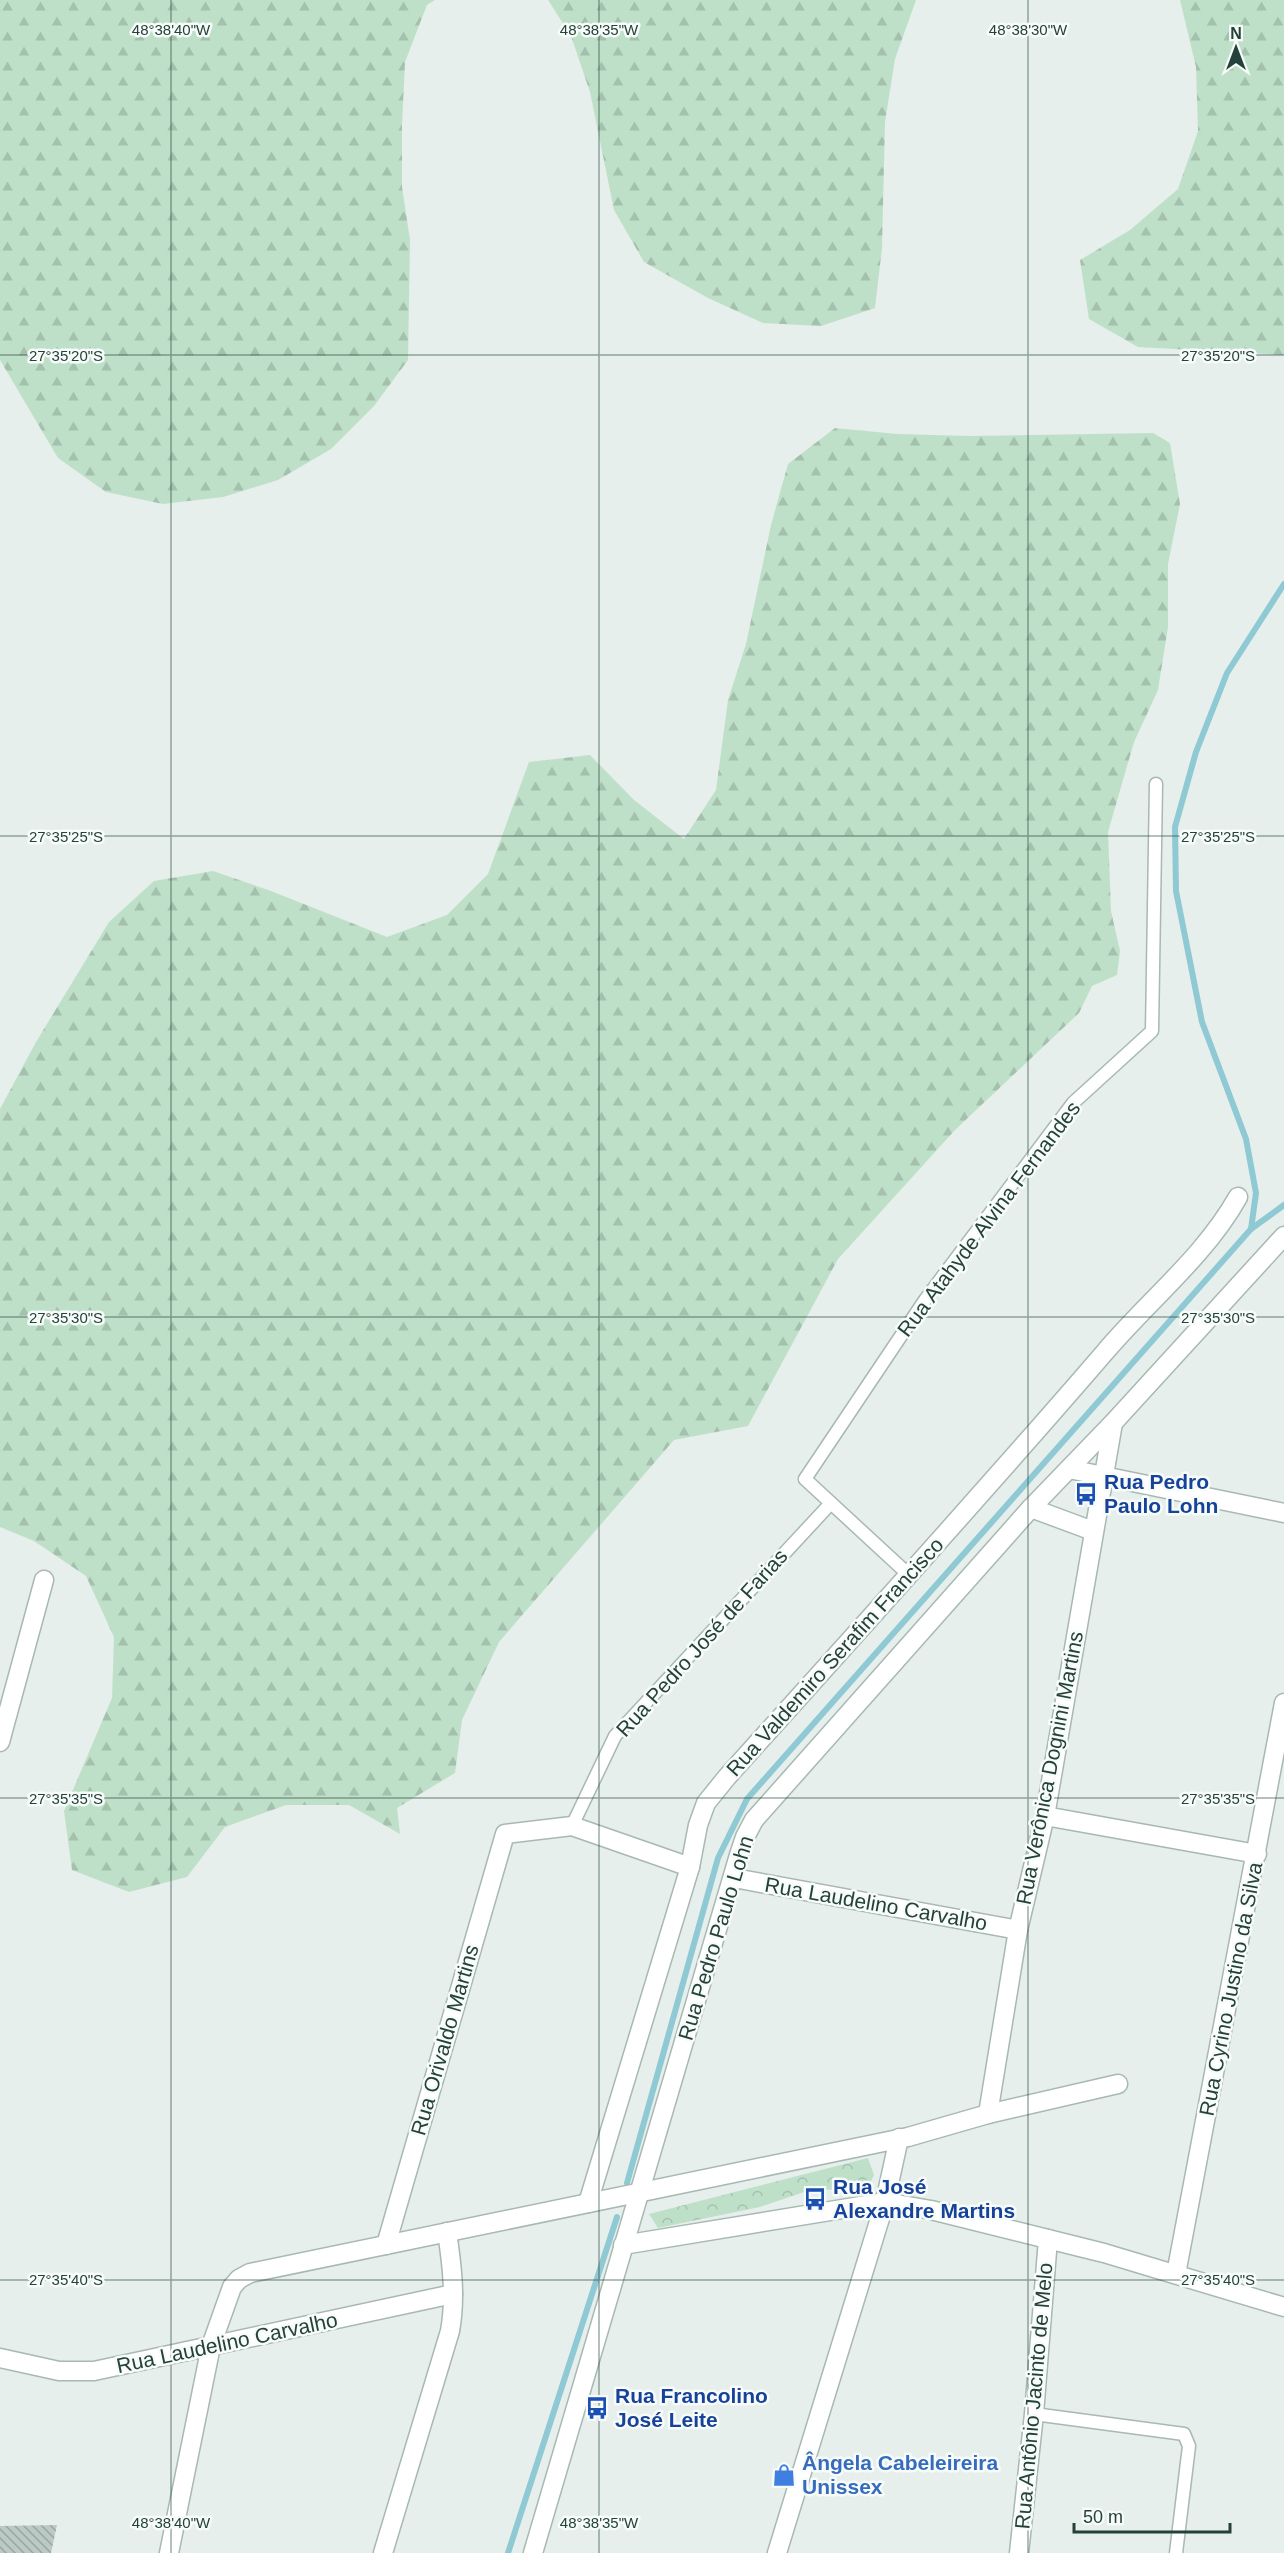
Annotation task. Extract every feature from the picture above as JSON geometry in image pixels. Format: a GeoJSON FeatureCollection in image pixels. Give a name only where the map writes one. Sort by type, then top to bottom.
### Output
{"type":"FeatureCollection","features":[{"type":"Feature","properties":{"kind":"street","name":"Rua Valdemiro Serafim Francisco"},"geometry":{"type":"LineString","coordinates":[[588,2203],[690,1866],[698,1825],[706,1803],[997,1478],[1107,1348],[1226,1220],[1238,1197]]}},
{"type":"Feature","properties":{"kind":"street","name":"Rua Pedro Paulo Lohn"},"geometry":{"type":"LineString","coordinates":[[638,2192],[745,1837],[754,1820],[1031,1508],[1284,1236]]}},
{"type":"Feature","properties":{"kind":"street","name":"Rua Verônica Dognini Martins"},"geometry":{"type":"LineString","coordinates":[[988,2114],[1018,1930],[1045,1816],[1113,1422]]}},
{"type":"Feature","properties":{"kind":"street"},"geometry":{"type":"LineString","coordinates":[[1069,1469],[1284,1513]]}},
{"type":"Feature","properties":{"kind":"street"},"geometry":{"type":"LineString","coordinates":[[1031,1508],[1094,1531]]}},
{"type":"Feature","properties":{"kind":"street"},"geometry":{"type":"LineString","coordinates":[[0,1742],[44,1580]]}},
{"type":"Feature","properties":{"kind":"street","name":"Rua Cyrino Justino da Silva"},"geometry":{"type":"LineString","coordinates":[[1176,2274],[1284,1703]]}},
{"type":"Feature","properties":{"kind":"street"},"geometry":{"type":"LineString","coordinates":[[1045,1816],[1257,1854]]}},
{"type":"Feature","properties":{"kind":"street"},"geometry":{"type":"LineString","coordinates":[[572,1826],[690,1866]]}},
{"type":"Feature","properties":{"kind":"street","name":"Rua Orivaldo Martins"},"geometry":{"type":"LineString","coordinates":[[386,2245],[505,1834],[572,1826]]}},
{"type":"Feature","properties":{"kind":"street","name":"Rua Laudelino Carvalho"},"geometry":{"type":"LineString","coordinates":[[734,1878],[1018,1930]]}},
{"type":"Feature","properties":{"kind":"street"},"geometry":{"type":"LineString","coordinates":[[169,2553],[211,2346],[232,2287],[239,2279],[250,2273],[899,2138],[988,2114],[1118,2084]]}},
{"type":"Feature","properties":{"kind":"street"},"geometry":{"type":"LineString","coordinates":[[777,2553],[885,2202],[899,2138]]}},
{"type":"Feature","properties":{"kind":"street"},"geometry":{"type":"LineString","coordinates":[[533,2553],[638,2192]]}},
{"type":"Feature","properties":{"kind":"street"},"geometry":{"type":"LineString","coordinates":[[623,2245],[885,2202],[932,2210],[1048,2239],[1176,2274],[1284,2307]]}},
{"type":"Feature","properties":{"kind":"street"},"geometry":{"type":"LineString","coordinates":[[383,2553],[450,2331],[453,2294],[447,2232]]}},
{"type":"Feature","properties":{"kind":"street","name":"Rua Antônio Jacinto de Melo"},"geometry":{"type":"LineString","coordinates":[[1019,2553],[1034,2414],[1048,2239]]}},
{"type":"Feature","properties":{"kind":"street","name":"Rua Laudelino Carvalho"},"geometry":{"type":"LineString","coordinates":[[0,2358],[78,2373],[137,2364],[453,2294]]}},
{"type":"Feature","properties":{"kind":"lane","name":"Rua Atahyde Alvina Fernandes"},"geometry":{"type":"LineString","coordinates":[[909,1575],[805,1479],[925,1300],[1073,1103],[1152,1031],[1156,784]]}},
{"type":"Feature","properties":{"kind":"lane","name":"Rua Pedro José de Farias"},"geometry":{"type":"LineString","coordinates":[[572,1826],[615,1736],[831,1503]]}},
{"type":"Feature","properties":{"kind":"lane"},"geometry":{"type":"LineString","coordinates":[[1034,2414],[1184,2434],[1189,2446],[1176,2553]]}},
{"type":"Feature","properties":{"kind":"green space"},"geometry":{"type":"Polygon","coordinates":[[[0,0],[435,0],[427,5],[405,62],[402,187],[410,240],[408,360],[374,406],[331,449],[278,480],[223,497],[163,504],[106,492],[58,458],[0,360],[0,0]]]}},
{"type":"Feature","properties":{"kind":"green space"},"geometry":{"type":"Polygon","coordinates":[[[548,0],[916,0],[895,59],[885,122],[882,248],[875,308],[821,326],[763,323],[708,298],[644,262],[614,210],[590,92],[571,36],[548,0]]]}},
{"type":"Feature","properties":{"kind":"green space"},"geometry":{"type":"Polygon","coordinates":[[[1180,0],[1284,0],[1284,355],[1138,347],[1089,319],[1080,260],[1130,230],[1178,189],[1198,131],[1196,67],[1180,0]]]}},
{"type":"Feature","properties":{"kind":"green space"},"geometry":{"type":"Polygon","coordinates":[[[835,428],[897,434],[970,436],[1153,433],[1170,443],[1180,504],[1168,564],[1168,627],[1158,690],[1134,742],[1108,832],[1111,911],[1120,951],[1117,975],[1092,986],[1079,1013],[955,1130],[838,1259],[748,1426],[674,1440],[499,1642],[462,1720],[455,1773],[397,1808],[400,1834],[349,1805],[286,1805],[225,1827],[187,1877],[129,1892],[72,1870],[64,1811],[112,1698],[114,1637],[86,1576],[34,1541],[0,1527],[0,1109],[36,1042],[109,922],[154,881],[213,871],[271,891],[387,937],[447,915],[488,874],[529,762],[590,755],[634,800],[684,839],[716,790],[728,700],[746,644],[771,525],[788,464],[835,428]]]}},
{"type":"Feature","properties":{"kind":"green space"},"geometry":{"type":"Polygon","coordinates":[[[868,2158],[874,2175],[866,2191],[813,2189],[760,2207],[658,2228],[649,2214],[868,2158]]]}},
{"type":"Feature","properties":{"kind":"building"},"geometry":{"type":"Polygon","coordinates":[[[57,2525],[51,2553],[0,2553],[0,2526],[57,2525]]]}},
{"type":"Feature","properties":{"kind":"waterway"},"geometry":{"type":"LineString","coordinates":[[1251,1229],[1256,1193],[1246,1139],[1202,1022],[1176,891],[1175,827],[1196,752],[1227,673],[1284,584]]}},
{"type":"Feature","properties":{"kind":"waterway"},"geometry":{"type":"LineString","coordinates":[[627,2183],[718,1858],[747,1799],[1251,1229],[1284,1205]]}},
{"type":"Feature","properties":{"kind":"waterway"},"geometry":{"type":"LineString","coordinates":[[508,2553],[617,2217]]}},
{"type":"Feature","properties":{"kind":"place","name":"Rua Pedro Paulo Lohn"},"geometry":{"type":"Point","coordinates":[1086,1494]}},
{"type":"Feature","properties":{"kind":"place","name":"Rua José Alexandre Martins"},"geometry":{"type":"Point","coordinates":[815,2199]}},
{"type":"Feature","properties":{"kind":"place","name":"Rua Francolino José Leite"},"geometry":{"type":"Point","coordinates":[597,2408]}},
{"type":"Feature","properties":{"kind":"place","name":"Ângela Cabeleireira Unissex"},"geometry":{"type":"Point","coordinates":[784,2475]}}]}
